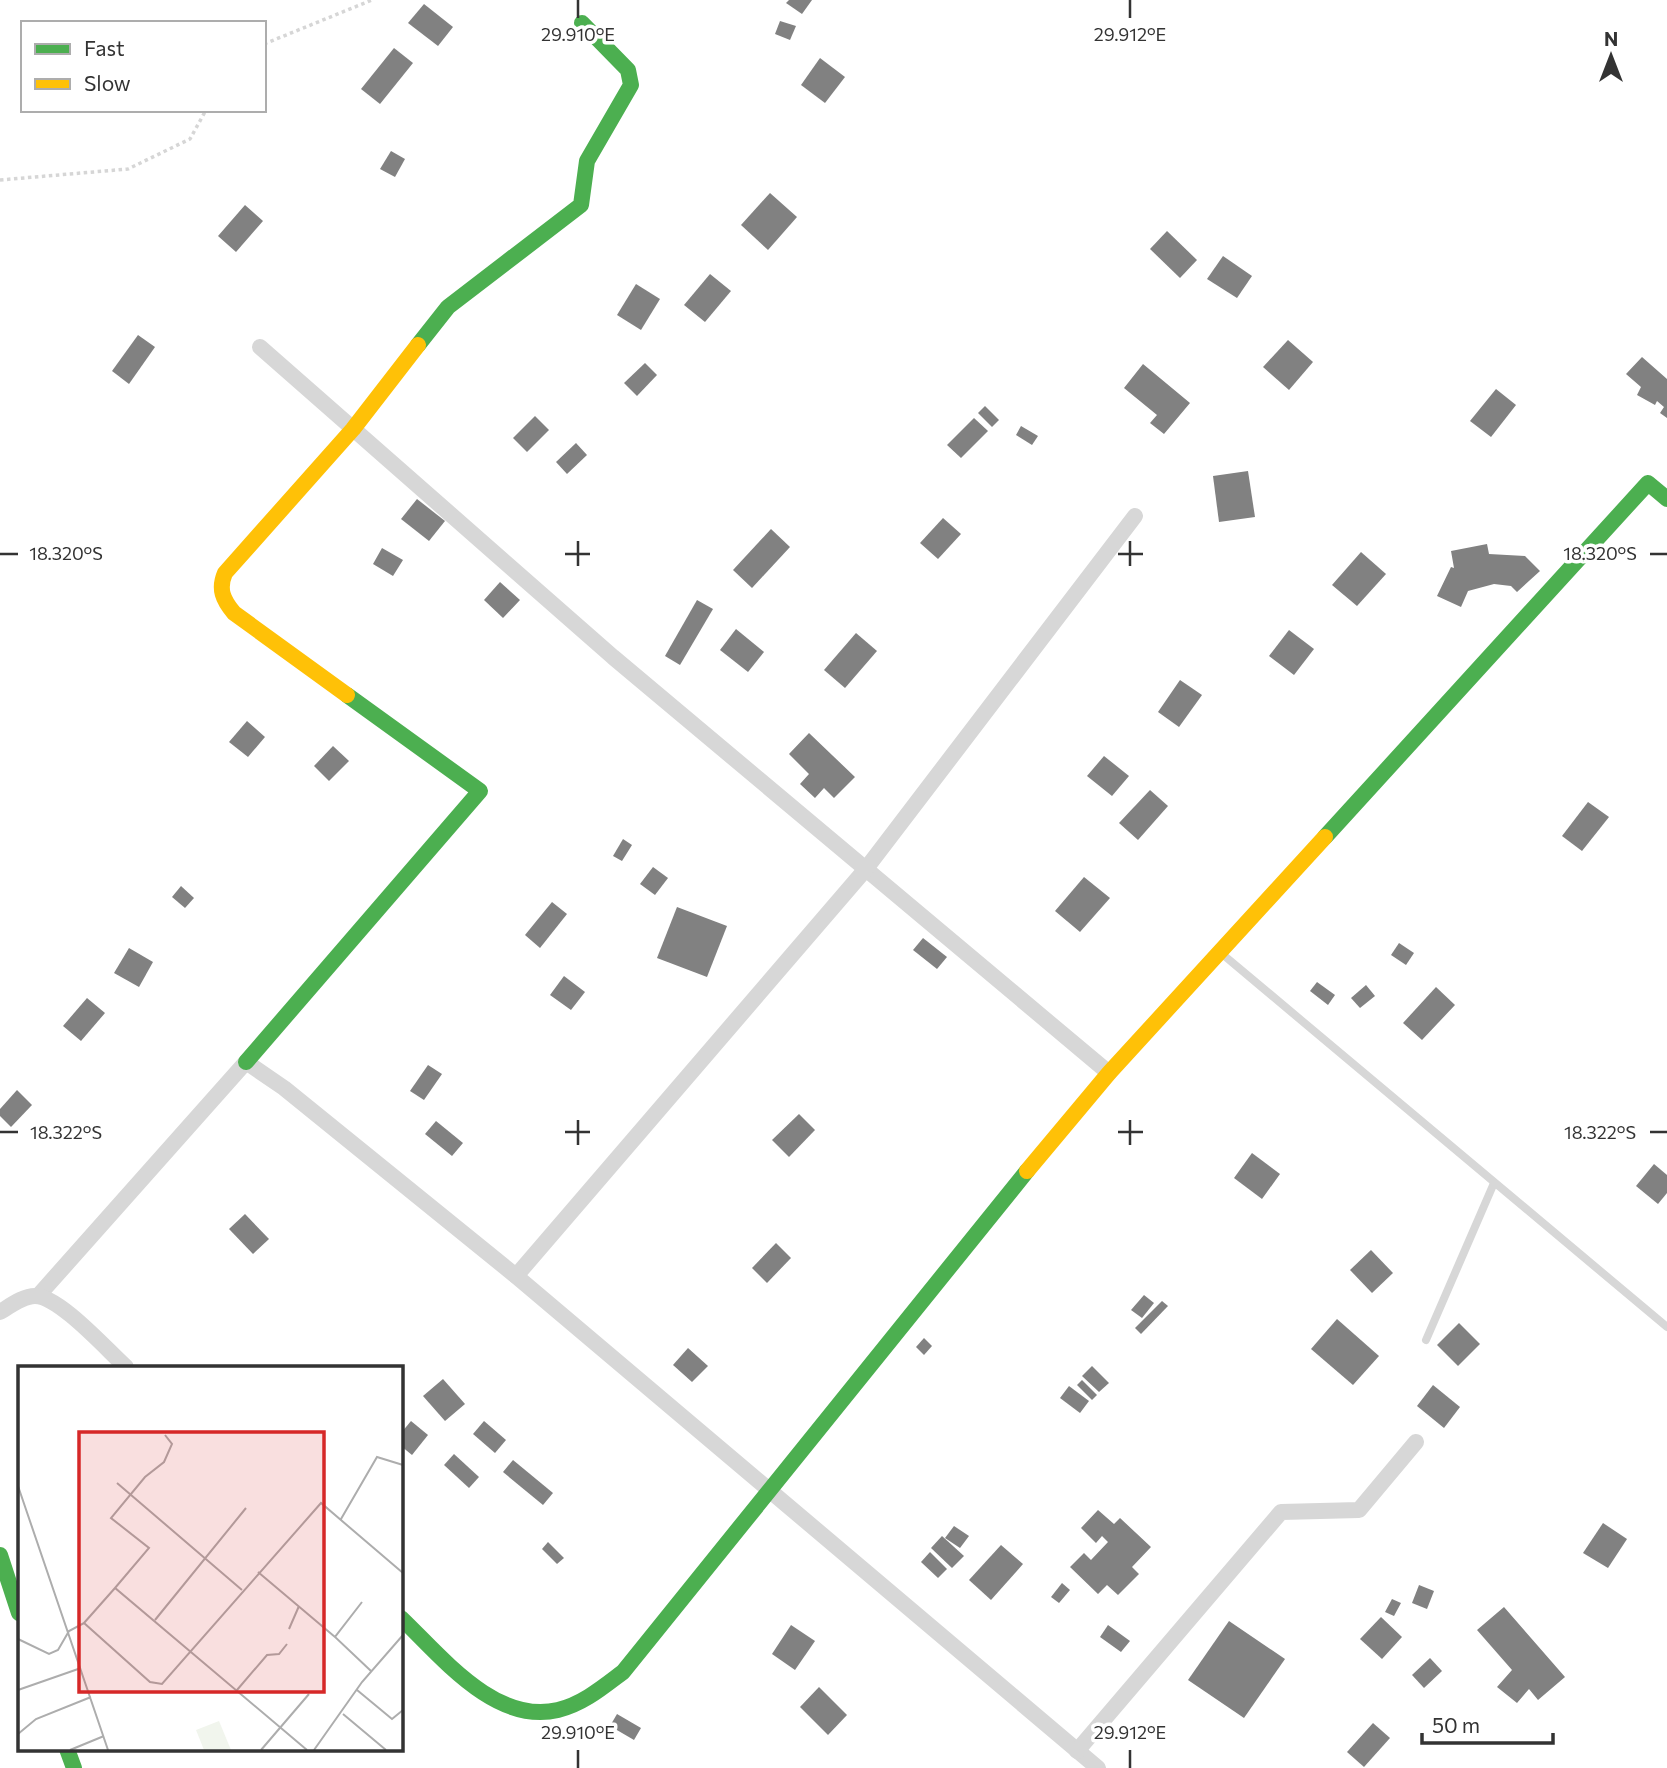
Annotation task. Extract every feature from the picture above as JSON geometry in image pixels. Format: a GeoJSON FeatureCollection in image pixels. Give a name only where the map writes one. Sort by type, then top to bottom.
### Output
{"type":"FeatureCollection","features":[{"type":"Feature","properties":{"kind":"street"},"geometry":{"type":"LineString","coordinates":[[38,1296],[246,1062],[480,791],[245,621],[222,599],[220,584],[225,572],[353,429],[448,307],[581,205],[587,161],[631,85],[628,70],[582,23]]}},
{"type":"Feature","properties":{"kind":"street"},"geometry":{"type":"LineString","coordinates":[[260,347],[613,657],[1109,1073]]}},
{"type":"Feature","properties":{"kind":"street"},"geometry":{"type":"LineString","coordinates":[[402,1619],[485,1695],[506,1707],[530,1714],[566,1709],[596,1696],[622,1672],[939,1278],[1109,1073],[1648,483],[1667,499]]}},
{"type":"Feature","properties":{"kind":"street"},"geometry":{"type":"LineString","coordinates":[[516,1276],[866,870],[1135,516]]}},
{"type":"Feature","properties":{"kind":"street"},"geometry":{"type":"LineString","coordinates":[[246,1062],[284,1088],[516,1276],[1098,1768]]}},
{"type":"Feature","properties":{"kind":"street"},"geometry":{"type":"LineString","coordinates":[[0,1312],[28,1297],[38,1296],[54,1302],[125,1366]]}},
{"type":"Feature","properties":{"kind":"street"},"geometry":{"type":"LineString","coordinates":[[1077,1751],[1281,1512],[1359,1510],[1416,1442]]}},
{"type":"Feature","properties":{"kind":"street"},"geometry":{"type":"LineString","coordinates":[[0,1555],[12,1607]]}},
{"type":"Feature","properties":{"kind":"street"},"geometry":{"type":"LineString","coordinates":[[67,1750],[74,1768]]}},
{"type":"Feature","properties":{"kind":"lane"},"geometry":{"type":"LineString","coordinates":[[1220,952],[1667,1327]]}},
{"type":"Feature","properties":{"kind":"lane"},"geometry":{"type":"LineString","coordinates":[[1426,1340],[1494,1183]]}},
{"type":"Feature","properties":{"kind":"path"},"geometry":{"type":"LineString","coordinates":[[266,43],[372,0]]}},
{"type":"Feature","properties":{"kind":"path"},"geometry":{"type":"LineString","coordinates":[[0,180],[128,169],[190,139],[205,112]]}},
{"type":"Feature","properties":{"kind":"building"},"geometry":{"type":"Polygon","coordinates":[[[789,0],[812,0],[802,14],[786,3],[789,0]]]}},
{"type":"Feature","properties":{"kind":"building"},"geometry":{"type":"Polygon","coordinates":[[[424,4],[453,27],[438,46],[408,23],[424,4]]]}},
{"type":"Feature","properties":{"kind":"building"},"geometry":{"type":"Polygon","coordinates":[[[780,21],[796,26],[790,40],[775,34],[780,21]]]}},
{"type":"Feature","properties":{"kind":"building"},"geometry":{"type":"Polygon","coordinates":[[[394,48],[413,63],[380,104],[361,89],[394,48]]]}},
{"type":"Feature","properties":{"kind":"building"},"geometry":{"type":"Polygon","coordinates":[[[820,58],[845,77],[825,103],[801,85],[820,58]]]}},
{"type":"Feature","properties":{"kind":"building"},"geometry":{"type":"Polygon","coordinates":[[[391,151],[405,159],[395,177],[380,169],[391,151]]]}},
{"type":"Feature","properties":{"kind":"building"},"geometry":{"type":"Polygon","coordinates":[[[770,193],[797,217],[768,250],[741,225],[770,193]]]}},
{"type":"Feature","properties":{"kind":"building"},"geometry":{"type":"Polygon","coordinates":[[[245,205],[263,221],[236,252],[218,236],[245,205]]]}},
{"type":"Feature","properties":{"kind":"building"},"geometry":{"type":"Polygon","coordinates":[[[1167,231],[1197,260],[1180,278],[1150,249],[1167,231]]]}},
{"type":"Feature","properties":{"kind":"building"},"geometry":{"type":"Polygon","coordinates":[[[1223,256],[1252,276],[1237,298],[1207,279],[1223,256]]]}},
{"type":"Feature","properties":{"kind":"building"},"geometry":{"type":"Polygon","coordinates":[[[710,274],[731,291],[705,322],[684,305],[710,274]]]}},
{"type":"Feature","properties":{"kind":"building"},"geometry":{"type":"Polygon","coordinates":[[[636,284],[660,299],[641,330],[617,315],[636,284]]]}},
{"type":"Feature","properties":{"kind":"building"},"geometry":{"type":"Polygon","coordinates":[[[138,335],[155,347],[129,384],[112,371],[138,335]]]}},
{"type":"Feature","properties":{"kind":"building"},"geometry":{"type":"Polygon","coordinates":[[[1288,340],[1313,362],[1289,390],[1263,367],[1288,340]]]}},
{"type":"Feature","properties":{"kind":"building"},"geometry":{"type":"Polygon","coordinates":[[[1642,357],[1667,379],[1667,418],[1660,413],[1664,407],[1657,401],[1655,405],[1637,395],[1641,387],[1626,374],[1642,357]]]}},
{"type":"Feature","properties":{"kind":"building"},"geometry":{"type":"Polygon","coordinates":[[[645,363],[657,375],[637,396],[624,383],[645,363]]]}},
{"type":"Feature","properties":{"kind":"building"},"geometry":{"type":"Polygon","coordinates":[[[1143,364],[1190,403],[1164,434],[1150,423],[1157,415],[1124,388],[1143,364]]]}},
{"type":"Feature","properties":{"kind":"building"},"geometry":{"type":"Polygon","coordinates":[[[1496,389],[1516,405],[1491,437],[1470,421],[1496,389]]]}},
{"type":"Feature","properties":{"kind":"building"},"geometry":{"type":"Polygon","coordinates":[[[985,406],[999,420],[992,427],[978,413],[985,406]]]}},
{"type":"Feature","properties":{"kind":"building"},"geometry":{"type":"Polygon","coordinates":[[[535,416],[549,430],[527,452],[513,438],[535,416]]]}},
{"type":"Feature","properties":{"kind":"building"},"geometry":{"type":"Polygon","coordinates":[[[974,418],[988,431],[961,458],[947,445],[974,418]]]}},
{"type":"Feature","properties":{"kind":"building"},"geometry":{"type":"Polygon","coordinates":[[[1021,426],[1038,436],[1032,445],[1016,435],[1021,426]]]}},
{"type":"Feature","properties":{"kind":"building"},"geometry":{"type":"Polygon","coordinates":[[[576,443],[587,455],[567,474],[556,462],[576,443]]]}},
{"type":"Feature","properties":{"kind":"building"},"geometry":{"type":"Polygon","coordinates":[[[1248,471],[1255,517],[1219,522],[1213,476],[1248,471]]]}},
{"type":"Feature","properties":{"kind":"building"},"geometry":{"type":"Polygon","coordinates":[[[417,499],[445,521],[429,541],[401,519],[417,499]]]}},
{"type":"Feature","properties":{"kind":"building"},"geometry":{"type":"Polygon","coordinates":[[[943,518],[961,534],[938,559],[920,543],[943,518]]]}},
{"type":"Feature","properties":{"kind":"building"},"geometry":{"type":"Polygon","coordinates":[[[771,529],[790,547],[752,588],[733,570],[771,529]]]}},
{"type":"Feature","properties":{"kind":"building"},"geometry":{"type":"Polygon","coordinates":[[[1487,544],[1489,554],[1525,556],[1540,571],[1517,592],[1511,586],[1494,584],[1468,591],[1461,607],[1437,596],[1451,567],[1454,568],[1451,551],[1487,544]]]}},
{"type":"Feature","properties":{"kind":"building"},"geometry":{"type":"Polygon","coordinates":[[[382,548],[403,560],[393,576],[373,564],[382,548]]]}},
{"type":"Feature","properties":{"kind":"building"},"geometry":{"type":"Polygon","coordinates":[[[1361,552],[1386,574],[1357,606],[1332,585],[1361,552]]]}},
{"type":"Feature","properties":{"kind":"building"},"geometry":{"type":"Polygon","coordinates":[[[500,582],[520,600],[503,618],[484,600],[500,582]]]}},
{"type":"Feature","properties":{"kind":"building"},"geometry":{"type":"Polygon","coordinates":[[[697,600],[713,609],[680,665],[665,656],[697,600]]]}},
{"type":"Feature","properties":{"kind":"building"},"geometry":{"type":"Polygon","coordinates":[[[736,629],[764,652],[748,672],[720,650],[736,629]]]}},
{"type":"Feature","properties":{"kind":"building"},"geometry":{"type":"Polygon","coordinates":[[[1289,630],[1314,649],[1294,675],[1269,656],[1289,630]]]}},
{"type":"Feature","properties":{"kind":"building"},"geometry":{"type":"Polygon","coordinates":[[[856,633],[877,651],[845,688],[824,670],[856,633]]]}},
{"type":"Feature","properties":{"kind":"building"},"geometry":{"type":"Polygon","coordinates":[[[1180,680],[1202,695],[1179,727],[1158,712],[1180,680]]]}},
{"type":"Feature","properties":{"kind":"building"},"geometry":{"type":"Polygon","coordinates":[[[247,721],[265,737],[248,757],[229,742],[247,721]]]}},
{"type":"Feature","properties":{"kind":"building"},"geometry":{"type":"Polygon","coordinates":[[[809,733],[855,777],[834,798],[824,788],[815,798],[800,784],[809,774],[789,754],[809,733]]]}},
{"type":"Feature","properties":{"kind":"building"},"geometry":{"type":"Polygon","coordinates":[[[333,746],[349,761],[329,781],[314,766],[333,746]]]}},
{"type":"Feature","properties":{"kind":"building"},"geometry":{"type":"Polygon","coordinates":[[[1104,756],[1129,776],[1112,796],[1087,776],[1104,756]]]}},
{"type":"Feature","properties":{"kind":"building"},"geometry":{"type":"Polygon","coordinates":[[[1150,790],[1168,806],[1138,840],[1119,823],[1150,790]]]}},
{"type":"Feature","properties":{"kind":"building"},"geometry":{"type":"Polygon","coordinates":[[[1588,802],[1609,817],[1582,851],[1562,836],[1588,802]]]}},
{"type":"Feature","properties":{"kind":"building"},"geometry":{"type":"Polygon","coordinates":[[[623,839],[632,845],[622,861],[613,856],[623,839]]]}},
{"type":"Feature","properties":{"kind":"building"},"geometry":{"type":"Polygon","coordinates":[[[653,867],[668,878],[655,895],[640,884],[653,867]]]}},
{"type":"Feature","properties":{"kind":"building"},"geometry":{"type":"Polygon","coordinates":[[[1084,877],[1110,898],[1080,932],[1055,911],[1084,877]]]}},
{"type":"Feature","properties":{"kind":"building"},"geometry":{"type":"Polygon","coordinates":[[[181,886],[194,898],[185,908],[172,897],[181,886]]]}},
{"type":"Feature","properties":{"kind":"building"},"geometry":{"type":"Polygon","coordinates":[[[552,902],[567,914],[540,948],[525,935],[552,902]]]}},
{"type":"Feature","properties":{"kind":"building"},"geometry":{"type":"Polygon","coordinates":[[[677,907],[727,926],[707,977],[657,958],[677,907]]]}},
{"type":"Feature","properties":{"kind":"building"},"geometry":{"type":"Polygon","coordinates":[[[923,938],[947,957],[937,969],[913,950],[923,938]]]}},
{"type":"Feature","properties":{"kind":"building"},"geometry":{"type":"Polygon","coordinates":[[[1399,943],[1414,953],[1406,965],[1391,955],[1399,943]]]}},
{"type":"Feature","properties":{"kind":"building"},"geometry":{"type":"Polygon","coordinates":[[[129,948],[153,962],[139,987],[114,973],[129,948]]]}},
{"type":"Feature","properties":{"kind":"building"},"geometry":{"type":"Polygon","coordinates":[[[564,976],[585,992],[571,1010],[550,995],[564,976]]]}},
{"type":"Feature","properties":{"kind":"building"},"geometry":{"type":"Polygon","coordinates":[[[1317,982],[1335,995],[1328,1005],[1310,991],[1317,982]]]}},
{"type":"Feature","properties":{"kind":"building"},"geometry":{"type":"Polygon","coordinates":[[[1366,985],[1375,996],[1360,1008],[1351,998],[1366,985]]]}},
{"type":"Feature","properties":{"kind":"building"},"geometry":{"type":"Polygon","coordinates":[[[1436,987],[1455,1005],[1422,1040],[1403,1023],[1436,987]]]}},
{"type":"Feature","properties":{"kind":"building"},"geometry":{"type":"Polygon","coordinates":[[[87,998],[105,1013],[81,1041],[63,1026],[87,998]]]}},
{"type":"Feature","properties":{"kind":"building"},"geometry":{"type":"Polygon","coordinates":[[[428,1065],[442,1074],[424,1100],[410,1091],[428,1065]]]}},
{"type":"Feature","properties":{"kind":"building"},"geometry":{"type":"Polygon","coordinates":[[[17,1090],[32,1105],[11,1127],[0,1116],[0,1109],[17,1090]]]}},
{"type":"Feature","properties":{"kind":"building"},"geometry":{"type":"Polygon","coordinates":[[[799,1114],[815,1130],[789,1157],[772,1140],[799,1114]]]}},
{"type":"Feature","properties":{"kind":"building"},"geometry":{"type":"Polygon","coordinates":[[[436,1121],[463,1143],[452,1156],[425,1134],[436,1121]]]}},
{"type":"Feature","properties":{"kind":"building"},"geometry":{"type":"Polygon","coordinates":[[[1252,1153],[1280,1174],[1262,1199],[1234,1178],[1252,1153]]]}},
{"type":"Feature","properties":{"kind":"building"},"geometry":{"type":"Polygon","coordinates":[[[1654,1164],[1667,1175],[1667,1193],[1658,1204],[1636,1186],[1654,1164]]]}},
{"type":"Feature","properties":{"kind":"building"},"geometry":{"type":"Polygon","coordinates":[[[245,1214],[269,1239],[253,1254],[229,1229],[245,1214]]]}},
{"type":"Feature","properties":{"kind":"building"},"geometry":{"type":"Polygon","coordinates":[[[776,1243],[791,1258],[767,1283],[752,1268],[776,1243]]]}},
{"type":"Feature","properties":{"kind":"building"},"geometry":{"type":"Polygon","coordinates":[[[1371,1250],[1393,1273],[1372,1293],[1350,1270],[1371,1250]]]}},
{"type":"Feature","properties":{"kind":"building"},"geometry":{"type":"Polygon","coordinates":[[[1144,1295],[1154,1303],[1142,1318],[1131,1310],[1144,1295]]]}},
{"type":"Feature","properties":{"kind":"building"},"geometry":{"type":"Polygon","coordinates":[[[1162,1301],[1168,1306],[1141,1334],[1135,1328],[1162,1301]]]}},
{"type":"Feature","properties":{"kind":"building"},"geometry":{"type":"Polygon","coordinates":[[[1337,1319],[1379,1356],[1353,1385],[1311,1349],[1337,1319]]]}},
{"type":"Feature","properties":{"kind":"building"},"geometry":{"type":"Polygon","coordinates":[[[1459,1323],[1480,1344],[1458,1366],[1437,1345],[1459,1323]]]}},
{"type":"Feature","properties":{"kind":"building"},"geometry":{"type":"Polygon","coordinates":[[[924,1338],[932,1346],[924,1355],[916,1347],[924,1338]]]}},
{"type":"Feature","properties":{"kind":"building"},"geometry":{"type":"Polygon","coordinates":[[[688,1348],[708,1366],[692,1382],[673,1365],[688,1348]]]}},
{"type":"Feature","properties":{"kind":"building"},"geometry":{"type":"Polygon","coordinates":[[[1092,1366],[1109,1383],[1099,1392],[1082,1376],[1092,1366]]]}},
{"type":"Feature","properties":{"kind":"building"},"geometry":{"type":"Polygon","coordinates":[[[443,1379],[465,1404],[445,1421],[423,1396],[443,1379]]]}},
{"type":"Feature","properties":{"kind":"building"},"geometry":{"type":"Polygon","coordinates":[[[1082,1380],[1097,1395],[1092,1400],[1077,1385],[1082,1380]]]}},
{"type":"Feature","properties":{"kind":"building"},"geometry":{"type":"Polygon","coordinates":[[[1433,1385],[1460,1407],[1444,1428],[1417,1406],[1433,1385]]]}},
{"type":"Feature","properties":{"kind":"building"},"geometry":{"type":"Polygon","coordinates":[[[1069,1386],[1089,1401],[1080,1413],[1060,1398],[1069,1386]]]}},
{"type":"Feature","properties":{"kind":"building"},"geometry":{"type":"Polygon","coordinates":[[[411,1421],[428,1435],[412,1455],[402,1447],[402,1432],[411,1421]]]}},
{"type":"Feature","properties":{"kind":"building"},"geometry":{"type":"Polygon","coordinates":[[[484,1421],[506,1440],[495,1453],[473,1434],[484,1421]]]}},
{"type":"Feature","properties":{"kind":"building"},"geometry":{"type":"Polygon","coordinates":[[[454,1454],[479,1477],[469,1488],[444,1465],[454,1454]]]}},
{"type":"Feature","properties":{"kind":"building"},"geometry":{"type":"Polygon","coordinates":[[[513,1460],[553,1493],[543,1505],[503,1472],[513,1460]]]}},
{"type":"Feature","properties":{"kind":"building"},"geometry":{"type":"Polygon","coordinates":[[[1098,1510],[1114,1524],[1120,1518],[1151,1547],[1132,1567],[1139,1574],[1118,1595],[1107,1585],[1098,1594],[1070,1567],[1084,1553],[1091,1560],[1108,1542],[1102,1536],[1096,1543],[1081,1528],[1098,1510]]]}},
{"type":"Feature","properties":{"kind":"building"},"geometry":{"type":"Polygon","coordinates":[[[1603,1523],[1627,1539],[1608,1568],[1583,1553],[1603,1523]]]}},
{"type":"Feature","properties":{"kind":"building"},"geometry":{"type":"Polygon","coordinates":[[[954,1526],[969,1536],[960,1548],[945,1538],[954,1526]]]}},
{"type":"Feature","properties":{"kind":"building"},"geometry":{"type":"Polygon","coordinates":[[[942,1536],[964,1556],[952,1568],[931,1548],[942,1536]]]}},
{"type":"Feature","properties":{"kind":"building"},"geometry":{"type":"Polygon","coordinates":[[[548,1542],[564,1558],[557,1564],[542,1549],[548,1542]]]}},
{"type":"Feature","properties":{"kind":"building"},"geometry":{"type":"Polygon","coordinates":[[[1001,1545],[1023,1564],[991,1600],[969,1580],[1001,1545]]]}},
{"type":"Feature","properties":{"kind":"building"},"geometry":{"type":"Polygon","coordinates":[[[930,1552],[947,1569],[938,1578],[921,1562],[930,1552]]]}},
{"type":"Feature","properties":{"kind":"building"},"geometry":{"type":"Polygon","coordinates":[[[1062,1583],[1070,1590],[1059,1603],[1051,1597],[1062,1583]]]}},
{"type":"Feature","properties":{"kind":"building"},"geometry":{"type":"Polygon","coordinates":[[[1419,1585],[1434,1591],[1427,1609],[1412,1603],[1419,1585]]]}},
{"type":"Feature","properties":{"kind":"building"},"geometry":{"type":"Polygon","coordinates":[[[1392,1599],[1401,1603],[1394,1616],[1385,1612],[1392,1599]]]}},
{"type":"Feature","properties":{"kind":"building"},"geometry":{"type":"Polygon","coordinates":[[[1504,1607],[1565,1677],[1538,1700],[1529,1689],[1517,1703],[1497,1687],[1512,1670],[1477,1630],[1504,1607]]]}},
{"type":"Feature","properties":{"kind":"building"},"geometry":{"type":"Polygon","coordinates":[[[1381,1617],[1402,1637],[1382,1659],[1360,1639],[1381,1617]]]}},
{"type":"Feature","properties":{"kind":"building"},"geometry":{"type":"Polygon","coordinates":[[[1229,1621],[1285,1659],[1244,1718],[1188,1680],[1229,1621]]]}},
{"type":"Feature","properties":{"kind":"building"},"geometry":{"type":"Polygon","coordinates":[[[791,1625],[815,1641],[795,1670],[772,1654],[791,1625]]]}},
{"type":"Feature","properties":{"kind":"building"},"geometry":{"type":"Polygon","coordinates":[[[1108,1625],[1130,1641],[1121,1652],[1100,1637],[1108,1625]]]}},
{"type":"Feature","properties":{"kind":"building"},"geometry":{"type":"Polygon","coordinates":[[[1430,1658],[1442,1671],[1424,1688],[1412,1675],[1430,1658]]]}},
{"type":"Feature","properties":{"kind":"building"},"geometry":{"type":"Polygon","coordinates":[[[819,1687],[847,1715],[828,1735],[800,1707],[819,1687]]]}},
{"type":"Feature","properties":{"kind":"building"},"geometry":{"type":"Polygon","coordinates":[[[617,1714],[641,1728],[634,1740],[610,1726],[617,1714]]]}},
{"type":"Feature","properties":{"kind":"building"},"geometry":{"type":"Polygon","coordinates":[[[1373,1723],[1390,1738],[1364,1767],[1347,1752],[1373,1723]]]}},
{"type":"Feature","properties":{"kind":"traffic: fast"},"geometry":{"type":"LineString","coordinates":[[418,345],[448,307],[581,205],[587,161],[631,85],[628,70],[582,23]]}},
{"type":"Feature","properties":{"kind":"traffic: fast"},"geometry":{"type":"LineString","coordinates":[[1325,837],[1648,483],[1667,499]]}},
{"type":"Feature","properties":{"kind":"traffic: fast"},"geometry":{"type":"LineString","coordinates":[[246,1062],[480,791],[347,695]]}},
{"type":"Feature","properties":{"kind":"traffic: fast"},"geometry":{"type":"LineString","coordinates":[[402,1619],[471,1684],[491,1698],[513,1707],[535,1712],[558,1710],[576,1704],[600,1689],[623,1672],[1027,1171]]}},
{"type":"Feature","properties":{"kind":"traffic: fast"},"geometry":{"type":"LineString","coordinates":[[0,1555],[18,1610]]}},
{"type":"Feature","properties":{"kind":"traffic: fast"},"geometry":{"type":"LineString","coordinates":[[67,1750],[74,1768]]}},
{"type":"Feature","properties":{"kind":"traffic: slow"},"geometry":{"type":"LineString","coordinates":[[347,695],[234,613],[223,594],[223,579],[225,573],[353,429],[418,345]]}},
{"type":"Feature","properties":{"kind":"traffic: slow"},"geometry":{"type":"LineString","coordinates":[[1027,1171],[1109,1073],[1325,837]]}}]}
